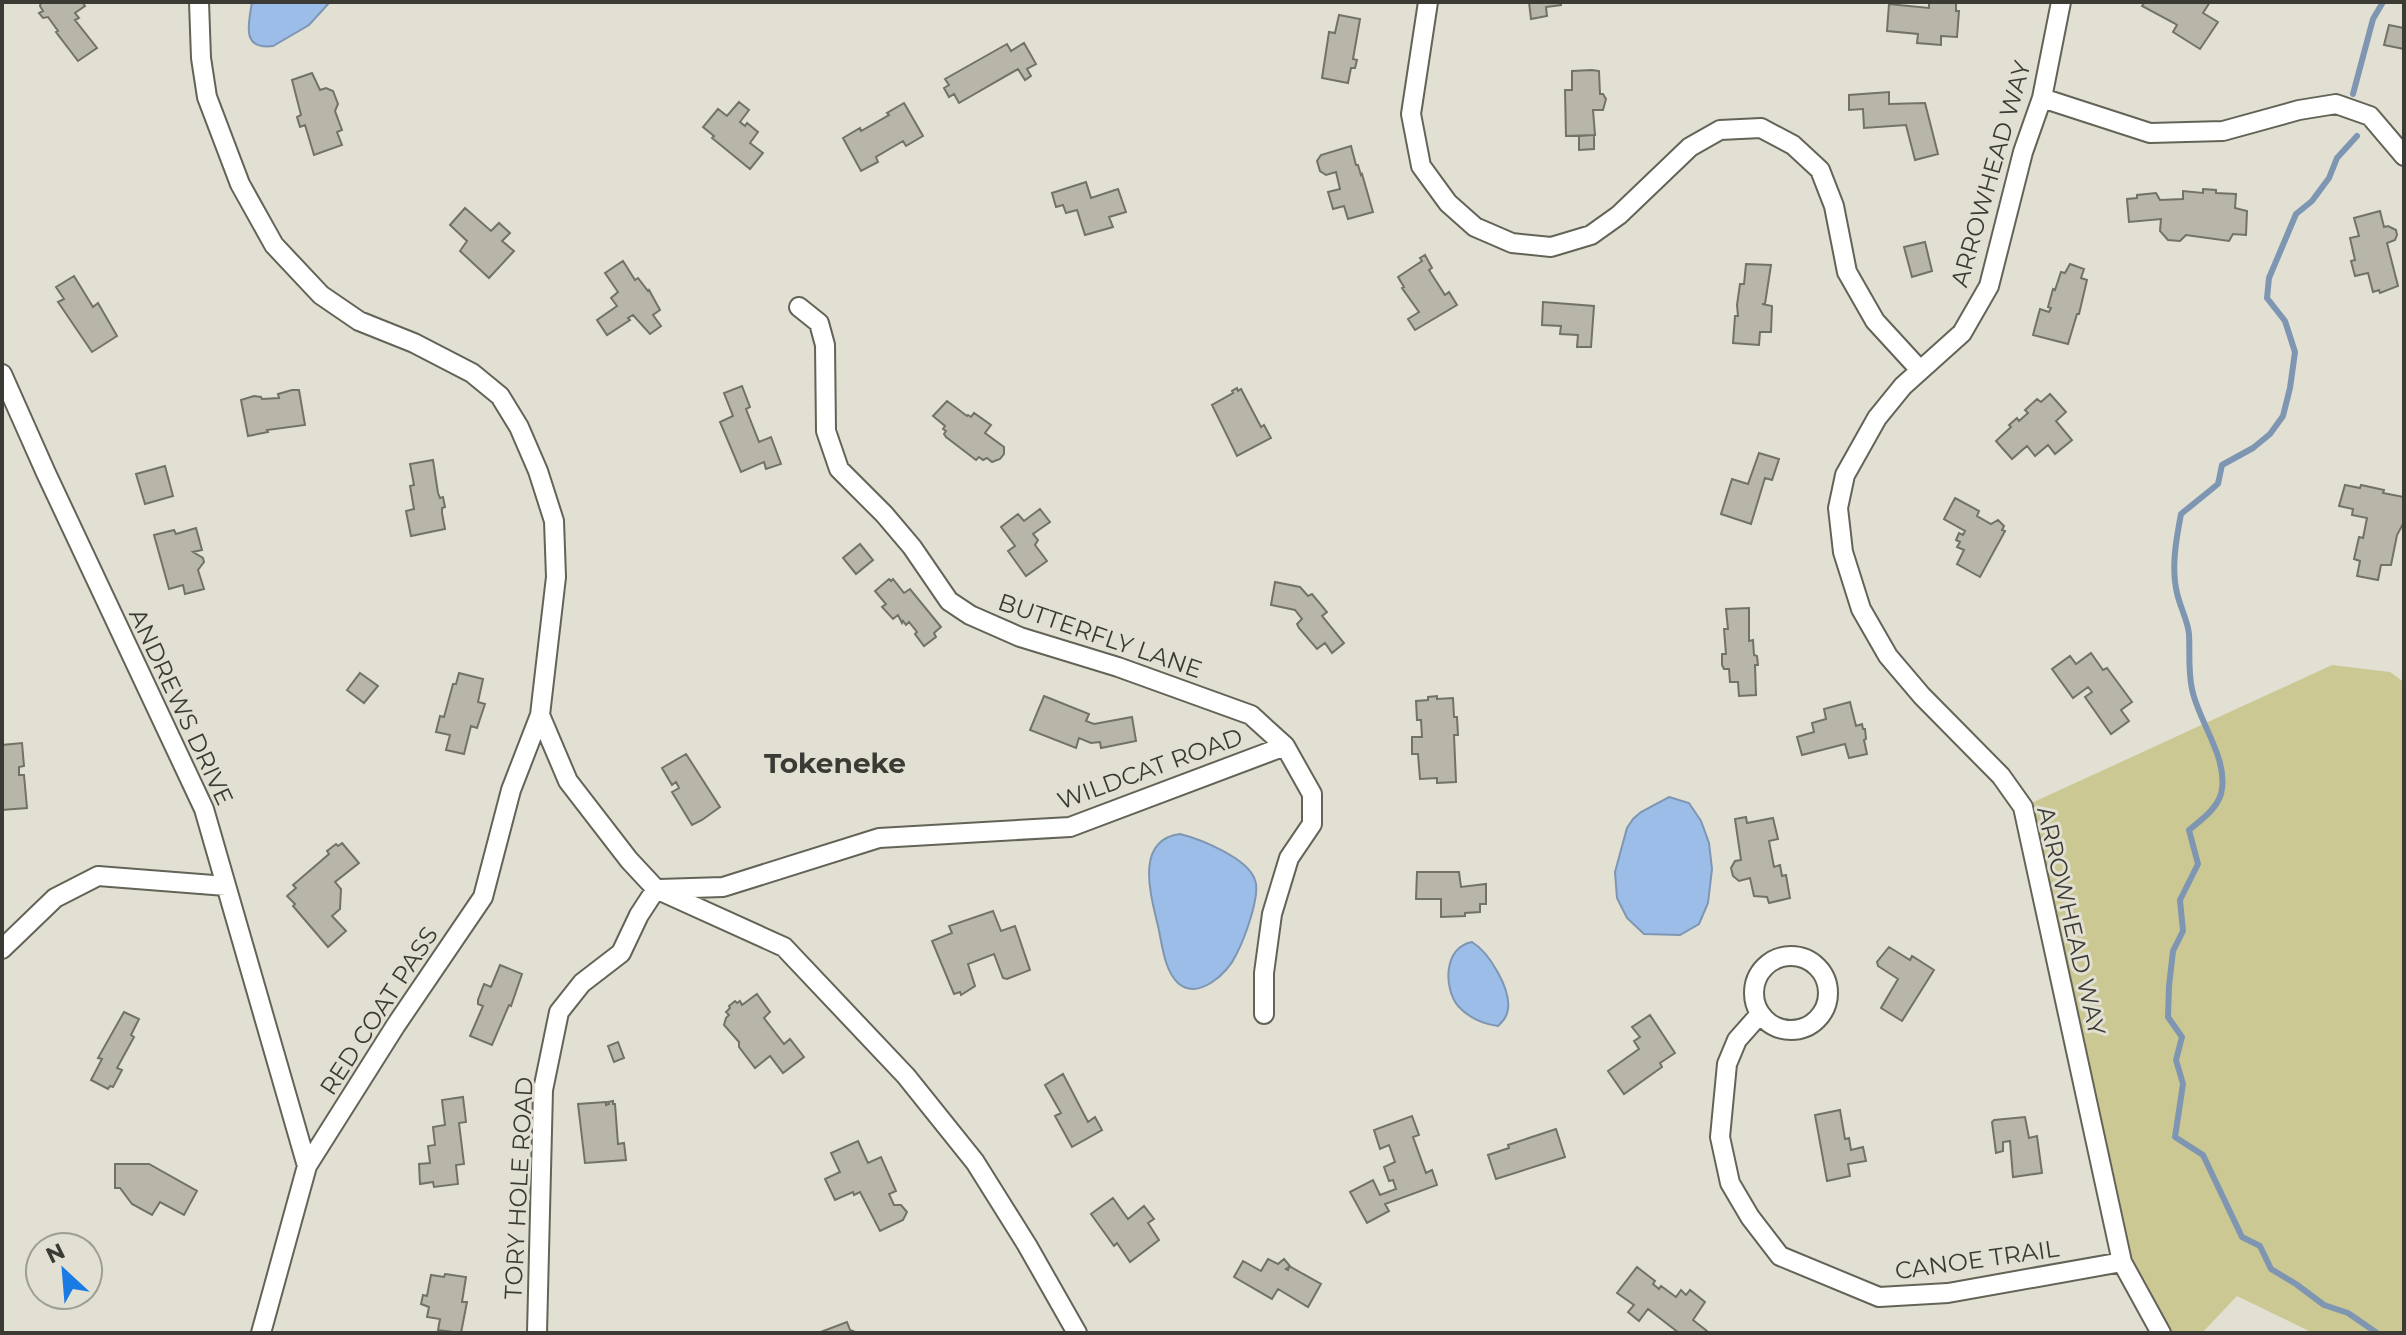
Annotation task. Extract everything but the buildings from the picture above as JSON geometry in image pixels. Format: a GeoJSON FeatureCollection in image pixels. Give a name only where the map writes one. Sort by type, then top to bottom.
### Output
{"type":"FeatureCollection","features":[{"type":"Feature","properties":{"kind":"street","name":"RED COAT PASS"},"geometry":{"type":"LineString","coordinates":[[199,2],[201,58],[207,97],[240,184],[274,245],[321,295],[359,321],[414,343],[472,373],[500,396],[519,427],[538,471],[554,521],[556,577],[540,715],[511,790],[483,897],[396,1025],[307,1166],[261,1333]]}},
{"type":"Feature","properties":{"kind":"street"},"geometry":{"type":"LineString","coordinates":[[1428,2],[1411,114],[1421,166],[1448,203],[1475,227],[1512,243],[1551,247],[1591,235],[1619,215],[1690,147],[1720,130],[1761,128],[1793,145],[1820,170],[1834,206],[1847,272],[1875,321],[1920,370]]}},
{"type":"Feature","properties":{"kind":"street","name":"ARROWHEAD WAY"},"geometry":{"type":"LineString","coordinates":[[2061,2],[2042,98],[2023,152],[1989,286],[1962,333],[1920,370],[1877,418],[1845,475],[1838,508],[1843,552],[1861,609],[1888,656],[1922,696],[2001,776],[2023,807],[2122,1262],[2161,1333]]}},
{"type":"Feature","properties":{"kind":"street"},"geometry":{"type":"LineString","coordinates":[[2042,98],[2150,133],[2223,131],[2299,110],[2336,104],[2370,116],[2404,156]]}},
{"type":"Feature","properties":{"kind":"street","name":"BUTTERFLY LANE"},"geometry":{"type":"LineString","coordinates":[[799,307],[819,323],[825,345],[826,431],[839,469],[912,547],[949,601],[970,615],[1020,637],[1118,667],[1251,715],[1285,746]]}},
{"type":"Feature","properties":{"kind":"street","name":"ANDREWS DRIVE"},"geometry":{"type":"LineString","coordinates":[[2,374],[204,809],[307,1166]]}},
{"type":"Feature","properties":{"kind":"street"},"geometry":{"type":"LineString","coordinates":[[540,715],[568,781],[629,860],[656,889],[784,947],[906,1076],[975,1162],[1077,1333]]}},
{"type":"Feature","properties":{"kind":"street"},"geometry":{"type":"LineString","coordinates":[[1264,1014],[1264,973],[1272,914],[1289,858],[1312,824],[1312,794],[1285,746]]}},
{"type":"Feature","properties":{"kind":"street","name":"WILDCAT ROAD"},"geometry":{"type":"LineString","coordinates":[[656,889],[723,887],[879,838],[1070,827],[1285,746]]}},
{"type":"Feature","properties":{"kind":"street"},"geometry":{"type":"LineString","coordinates":[[2,949],[55,898],[98,876],[226,886]]}},
{"type":"Feature","properties":{"kind":"street","name":"TORY HOLE ROAD"},"geometry":{"type":"LineString","coordinates":[[537,1333],[543,1090],[559,1012],[582,983],[621,953],[639,915],[656,889]]}},
{"type":"Feature","properties":{"kind":"street"},"geometry":{"type":"LineString","coordinates":[[1784,957],[1799,957],[1813,963],[1823,973],[1828,986],[1828,1001],[1822,1014],[1812,1024],[1798,1030],[1784,1030],[1770,1024],[1760,1014],[1755,1000],[1755,986],[1771,962],[1784,957]]}},
{"type":"Feature","properties":{"kind":"street","name":"CANOE TRAIL"},"geometry":{"type":"LineString","coordinates":[[1760,1014],[1737,1040],[1727,1064],[1720,1137],[1730,1183],[1750,1217],[1780,1256],[1879,1297],[1948,1293],[2122,1262]]}},
{"type":"Feature","properties":{"kind":"shaded area"},"geometry":{"type":"Polygon","coordinates":[[[2332,665],[2390,672],[2404,682],[2404,1333],[2313,1333],[2237,1296],[2202,1333],[2161,1333],[2122,1262],[2023,807],[2332,665]]]}},
{"type":"Feature","properties":{"kind":"water"},"geometry":{"type":"Polygon","coordinates":[[[252,2],[330,2],[309,25],[273,46],[262,46],[255,44],[249,33],[252,2]]]}},
{"type":"Feature","properties":{"kind":"water"},"geometry":{"type":"Polygon","coordinates":[[[1669,797],[1689,803],[1701,821],[1709,843],[1712,869],[1708,903],[1699,924],[1680,935],[1644,934],[1627,918],[1617,898],[1615,872],[1627,828],[1633,819],[1669,797]]]}},
{"type":"Feature","properties":{"kind":"water"},"geometry":{"type":"Polygon","coordinates":[[[1180,834],[1233,857],[1251,872],[1256,887],[1251,918],[1232,962],[1212,982],[1194,989],[1178,983],[1167,964],[1150,885],[1151,858],[1156,847],[1166,838],[1180,834]]]}},
{"type":"Feature","properties":{"kind":"water"},"geometry":{"type":"Polygon","coordinates":[[[1472,942],[1492,962],[1506,992],[1507,1012],[1498,1026],[1467,1014],[1458,1006],[1450,989],[1451,959],[1463,945],[1472,942]]]}},
{"type":"Feature","properties":{"kind":"waterway"},"geometry":{"type":"LineString","coordinates":[[2353,94],[2373,19],[2383,2]]}},
{"type":"Feature","properties":{"kind":"waterway"},"geometry":{"type":"LineString","coordinates":[[2357,136],[2337,158],[2329,178],[2312,201],[2296,214],[2269,278],[2267,298],[2285,321],[2295,352],[2283,416],[2270,434],[2253,448],[2222,465],[2218,484],[2181,514],[2175,554],[2175,583],[2188,629],[2192,689],[2217,754],[2223,781],[2216,805],[2189,830],[2198,864],[2180,900],[2183,931],[2173,951],[2168,1017],[2182,1037],[2176,1060],[2183,1084],[2175,1137],[2203,1155],[2242,1237],[2260,1246],[2271,1269],[2324,1305],[2348,1313],[2377,1333]]}},
{"type":"Feature","properties":{"kind":"district","name":"Tokeneke"},"geometry":{"type":"Point","coordinates":[835,763]}}]}
